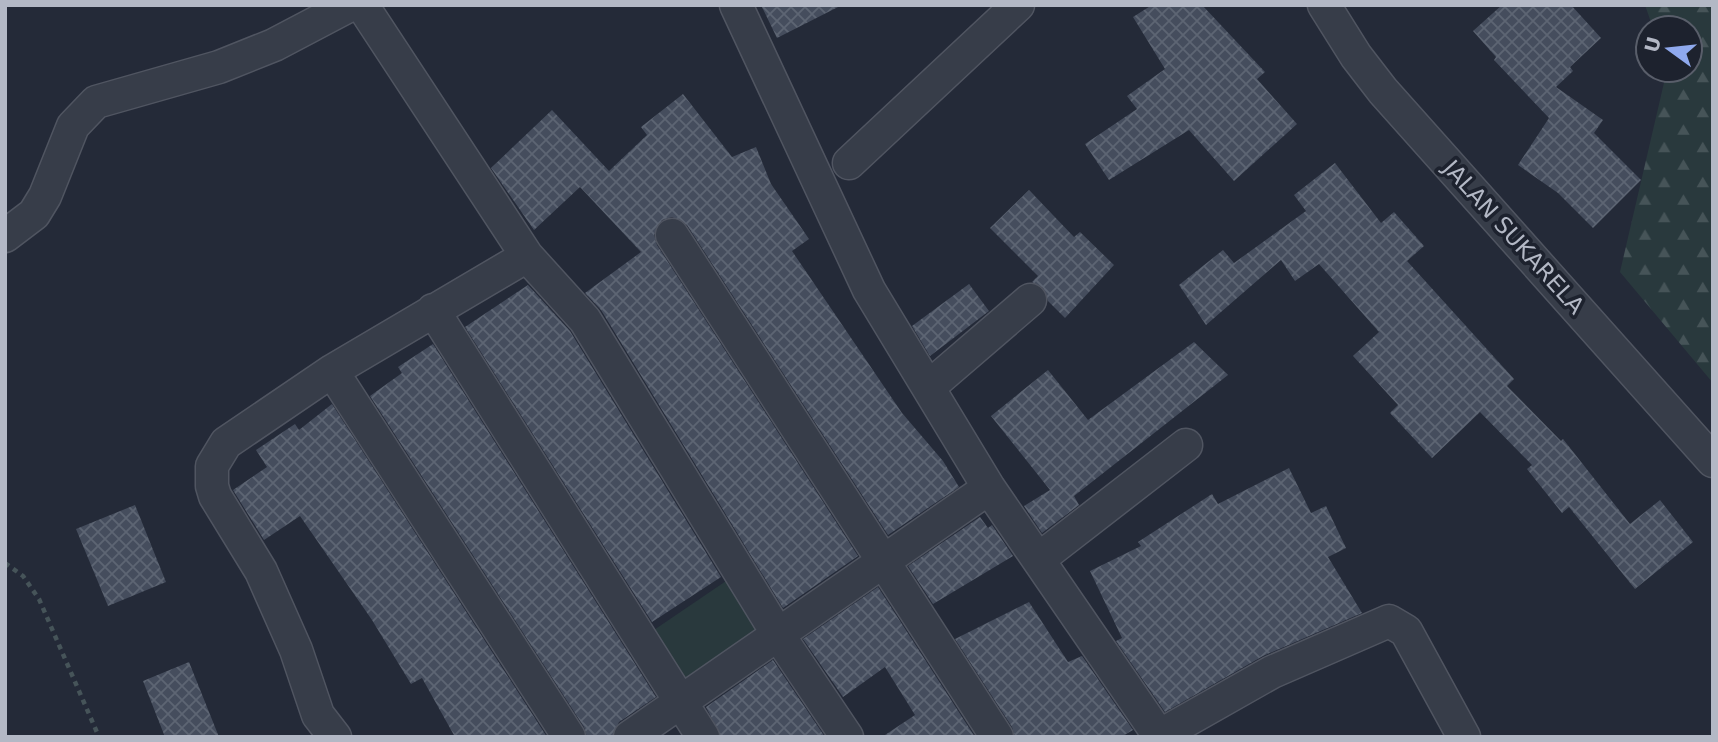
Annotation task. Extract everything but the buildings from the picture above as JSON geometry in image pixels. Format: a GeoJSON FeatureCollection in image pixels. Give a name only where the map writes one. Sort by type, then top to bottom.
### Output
{"type":"FeatureCollection","features":[{"type":"Feature","properties":{"kind":"street"},"geometry":{"type":"LineString","coordinates":[[5,236],[34,214],[45,196],[73,126],[96,102],[219,68],[274,46],[350,5]]}},
{"type":"Feature","properties":{"kind":"street"},"geometry":{"type":"LineString","coordinates":[[362,5],[527,256],[585,320],[779,636],[848,737]]}},
{"type":"Feature","properties":{"kind":"street"},"geometry":{"type":"LineString","coordinates":[[736,5],[869,290],[930,386],[989,488],[1160,736],[1272,672],[1389,621],[1406,631],[1464,737]]}},
{"type":"Feature","properties":{"kind":"street"},"geometry":{"type":"LineString","coordinates":[[849,163],[1018,5]]}},
{"type":"Feature","properties":{"kind":"street","name":"JALAN SUKARELA"},"geometry":{"type":"LineString","coordinates":[[1324,5],[1356,56],[1382,90],[1713,461]]}},
{"type":"Feature","properties":{"kind":"street"},"geometry":{"type":"LineString","coordinates":[[672,235],[997,737]]}},
{"type":"Feature","properties":{"kind":"street"},"geometry":{"type":"LineString","coordinates":[[335,737],[318,715],[296,650],[270,591],[215,496],[212,466],[226,443],[332,371],[527,256]]}},
{"type":"Feature","properties":{"kind":"street"},"geometry":{"type":"LineString","coordinates":[[930,386],[1030,300]]}},
{"type":"Feature","properties":{"kind":"street"},"geometry":{"type":"LineString","coordinates":[[433,310],[702,737]]}},
{"type":"Feature","properties":{"kind":"street"},"geometry":{"type":"LineString","coordinates":[[332,371],[569,737]]}},
{"type":"Feature","properties":{"kind":"street"},"geometry":{"type":"LineString","coordinates":[[1039,559],[1186,445]]}},
{"type":"Feature","properties":{"kind":"street"},"geometry":{"type":"LineString","coordinates":[[629,737],[779,636],[989,488]]}},
{"type":"Feature","properties":{"kind":"path"},"geometry":{"type":"LineString","coordinates":[[5,564],[23,576],[39,599],[99,737]]}},
{"type":"Feature","properties":{"kind":"green space"},"geometry":{"type":"Polygon","coordinates":[[[1645,5],[1713,5],[1713,383],[1620,272],[1664,84],[1704,84],[1704,14],[1648,14],[1645,5]]]}},
{"type":"Feature","properties":{"kind":"green space"},"geometry":{"type":"Polygon","coordinates":[[[729,579],[764,632],[685,686],[651,632],[729,579]]]}}]}
